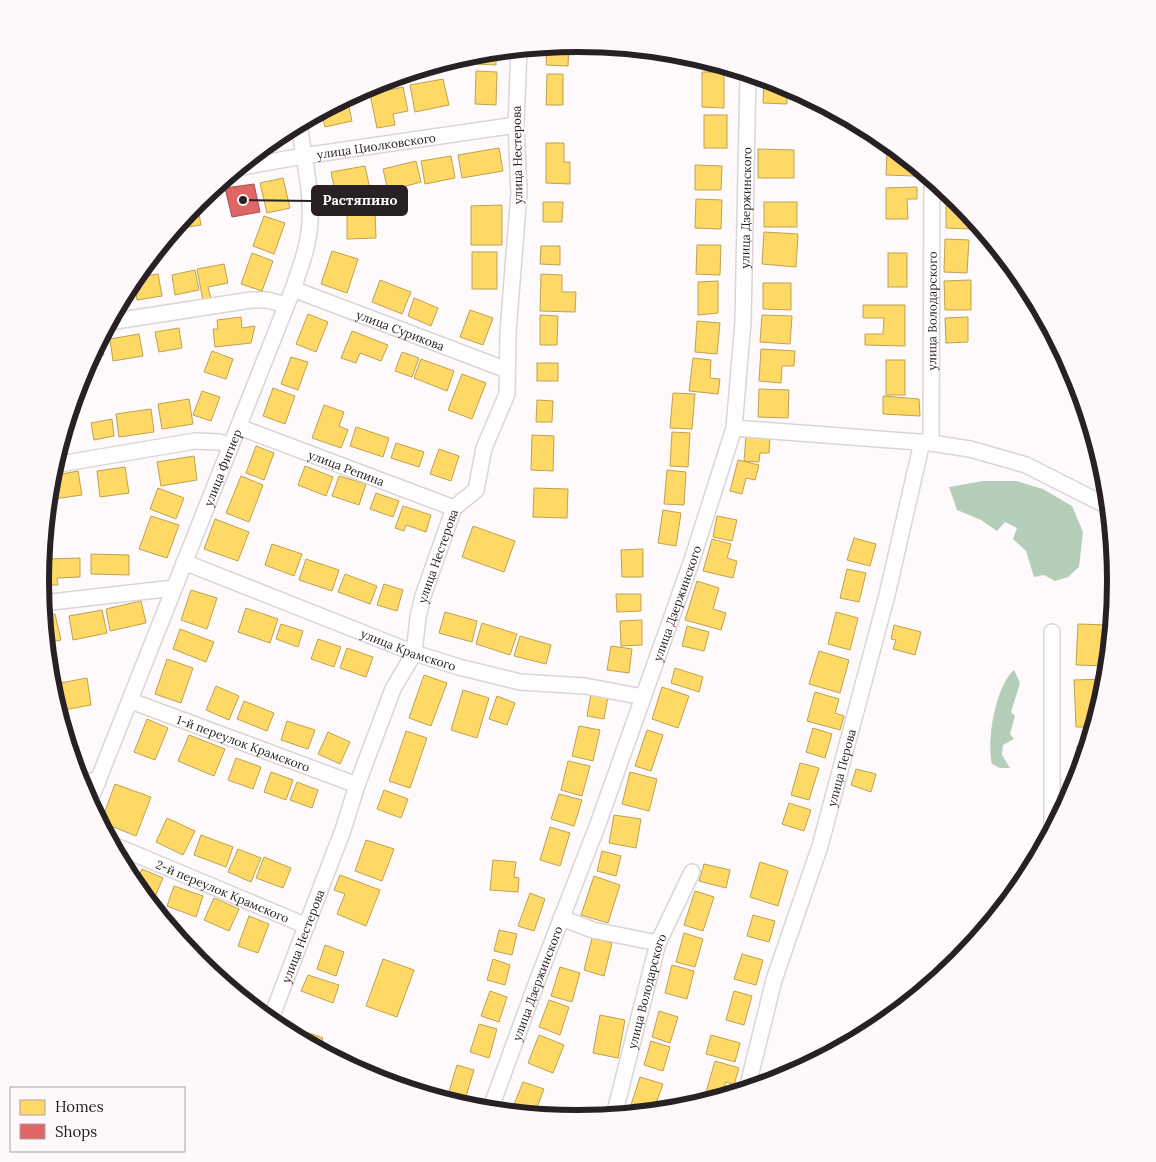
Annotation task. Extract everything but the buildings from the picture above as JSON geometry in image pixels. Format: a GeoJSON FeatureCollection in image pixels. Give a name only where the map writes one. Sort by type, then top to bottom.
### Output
{"type":"FeatureCollection","features":[{"type":"Feature","properties":{"kind":"street","name":"улица Нестерова"},"geometry":{"type":"LineString","coordinates":[[273,1013],[343,830],[357,785],[393,689],[414,653],[418,617],[423,596],[454,508],[476,490],[484,448],[507,394],[509,386],[507,370],[508,332],[519,193],[516,125],[519,55]]}},
{"type":"Feature","properties":{"kind":"street","name":"улица Дзержинского"},"geometry":{"type":"LineString","coordinates":[[493,1103],[598,824],[692,560],[734,428],[743,322],[748,80]]}},
{"type":"Feature","properties":{"kind":"street","name":"улица Циолковского"},"geometry":{"type":"LineString","coordinates":[[250,166],[303,156],[516,125]]}},
{"type":"Feature","properties":{"kind":"street","name":"улица Фигнер"},"geometry":{"type":"LineString","coordinates":[[93,793],[293,289],[305,249],[310,222],[308,182],[300,131]]}},
{"type":"Feature","properties":{"kind":"street","name":"улица Володарского"},"geometry":{"type":"LineString","coordinates":[[927,442],[932,188]]}},
{"type":"Feature","properties":{"kind":"street","name":"улица Сурикова"},"geometry":{"type":"LineString","coordinates":[[293,289],[507,370]]}},
{"type":"Feature","properties":{"kind":"street"},"geometry":{"type":"LineString","coordinates":[[117,321],[251,300],[267,300],[286,305]]}},
{"type":"Feature","properties":{"kind":"street","name":"улица Репина"},"geometry":{"type":"LineString","coordinates":[[239,427],[454,508]]}},
{"type":"Feature","properties":{"kind":"street"},"geometry":{"type":"LineString","coordinates":[[734,428],[927,442],[999,456],[1026,465],[1101,503]]}},
{"type":"Feature","properties":{"kind":"street"},"geometry":{"type":"LineString","coordinates":[[62,464],[195,441],[219,442],[231,446]]}},
{"type":"Feature","properties":{"kind":"street","name":"улица Перова"},"geometry":{"type":"LineString","coordinates":[[749,1082],[774,980],[825,827],[927,442]]}},
{"type":"Feature","properties":{"kind":"street","name":"улица Крамского"},"geometry":{"type":"LineString","coordinates":[[184,562],[414,653],[520,682],[585,686],[643,697]]}},
{"type":"Feature","properties":{"kind":"street"},"geometry":{"type":"LineString","coordinates":[[50,602],[174,588]]}},
{"type":"Feature","properties":{"kind":"street"},"geometry":{"type":"LineString","coordinates":[[1052,632],[1052,817]]}},
{"type":"Feature","properties":{"kind":"street","name":"1-й переулок Крамского"},"geometry":{"type":"LineString","coordinates":[[131,700],[357,785]]}},
{"type":"Feature","properties":{"kind":"street"},"geometry":{"type":"LineString","coordinates":[[88,781],[98,782]]}},
{"type":"Feature","properties":{"kind":"street","name":"2-й переулок Крамского"},"geometry":{"type":"LineString","coordinates":[[121,848],[307,926]]}},
{"type":"Feature","properties":{"kind":"street","name":"улица Володарского"},"geometry":{"type":"LineString","coordinates":[[616,1109],[658,943],[692,872]]}},
{"type":"Feature","properties":{"kind":"street"},"geometry":{"type":"LineString","coordinates":[[561,918],[593,930],[658,943]]}},
{"type":"Feature","properties":{"kind":"shaded area"},"geometry":{"type":"Polygon","coordinates":[[[983,481],[1016,481],[1043,489],[1072,506],[1083,532],[1079,567],[1068,577],[1055,581],[1044,575],[1034,577],[1026,551],[1013,539],[1017,528],[1005,522],[997,531],[981,520],[957,510],[949,487],[983,481]]]}},
{"type":"Feature","properties":{"kind":"shaded area"},"geometry":{"type":"Polygon","coordinates":[[[1014,670],[1020,683],[1011,712],[1015,716],[1010,734],[1014,739],[1003,745],[1002,755],[1010,768],[1000,768],[992,764],[990,754],[994,714],[1002,688],[1014,670]]]}},
{"type":"Feature","properties":{"kind":"place","name":"Растяпино"},"geometry":{"type":"Point","coordinates":[243,200]}}]}
